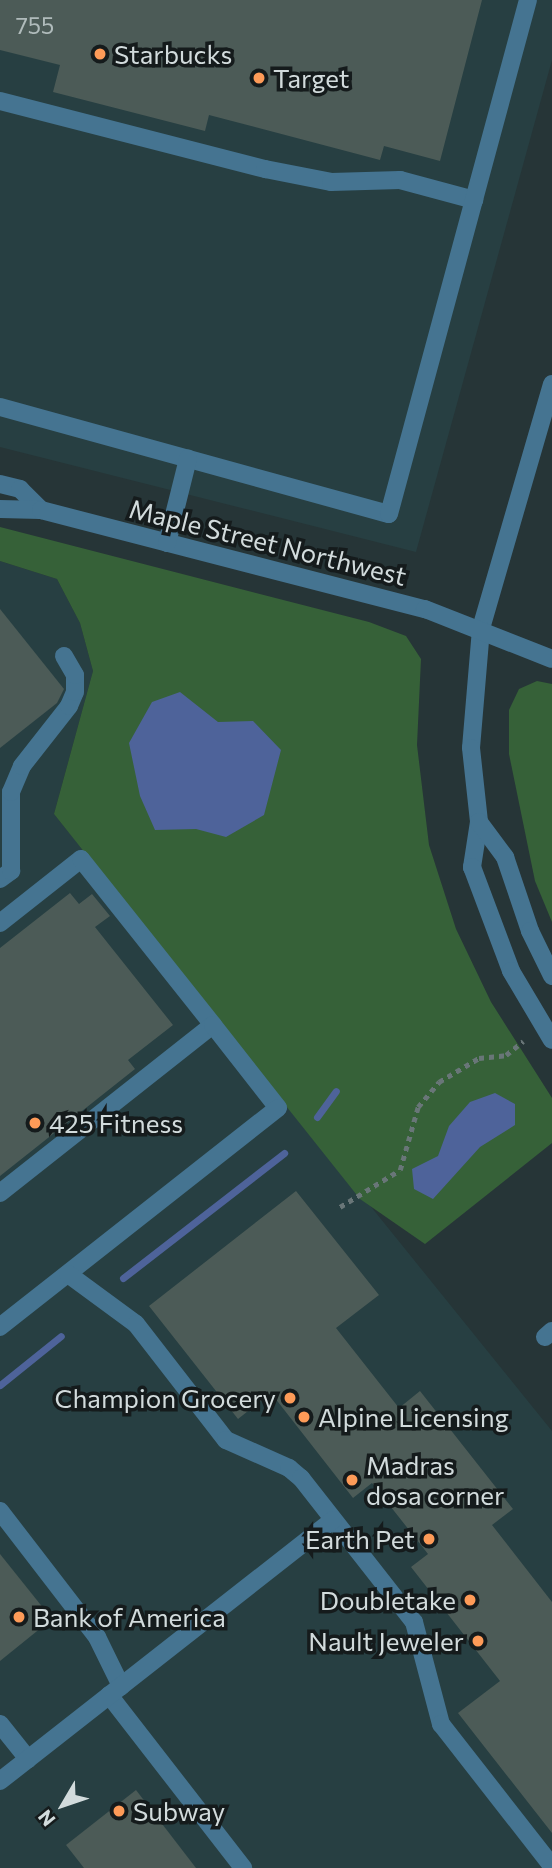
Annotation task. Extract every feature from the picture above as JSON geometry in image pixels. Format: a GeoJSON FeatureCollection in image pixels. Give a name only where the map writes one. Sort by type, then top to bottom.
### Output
{"type":"FeatureCollection","features":[{"type":"Feature","properties":{"kind":"street"},"geometry":{"type":"LineString","coordinates":[[0,407],[389,514],[528,0]]}},
{"type":"Feature","properties":{"kind":"street"},"geometry":{"type":"LineString","coordinates":[[0,101],[278,171],[331,182],[400,180],[474,200]]}},
{"type":"Feature","properties":{"kind":"street"},"geometry":{"type":"LineString","coordinates":[[552,384],[481,629],[471,738],[479,822],[472,867],[484,907],[510,971],[552,1040]]}},
{"type":"Feature","properties":{"kind":"street"},"geometry":{"type":"LineString","coordinates":[[167,543],[188,459]]}},
{"type":"Feature","properties":{"kind":"street","name":"Maple Street Northwest"},"geometry":{"type":"LineString","coordinates":[[0,484],[20,489],[41,510]]}},
{"type":"Feature","properties":{"kind":"street","name":"Maple Street Northwest"},"geometry":{"type":"LineString","coordinates":[[0,509],[41,510],[425,609],[552,659]]}},
{"type":"Feature","properties":{"kind":"street"},"geometry":{"type":"LineString","coordinates":[[0,879],[11,871],[11,792],[22,766],[69,706],[75,692],[75,675],[64,656]]}},
{"type":"Feature","properties":{"kind":"street"},"geometry":{"type":"LineString","coordinates":[[479,822],[505,857],[530,930],[552,976]]}},
{"type":"Feature","properties":{"kind":"street"},"geometry":{"type":"LineString","coordinates":[[0,923],[81,859],[278,1108],[0,1327]]}},
{"type":"Feature","properties":{"kind":"street"},"geometry":{"type":"LineString","coordinates":[[0,1194],[213,1025]]}},
{"type":"Feature","properties":{"kind":"street"},"geometry":{"type":"LineString","coordinates":[[68,1274],[136,1324],[226,1440],[295,1472],[419,1633],[441,1724],[552,1866]]}},
{"type":"Feature","properties":{"kind":"street"},"geometry":{"type":"LineString","coordinates":[[0,1511],[97,1637],[115,1690],[243,1868]]}},
{"type":"Feature","properties":{"kind":"street"},"geometry":{"type":"LineString","coordinates":[[0,1781],[334,1520]]}},
{"type":"Feature","properties":{"kind":"street"},"geometry":{"type":"LineString","coordinates":[[0,1724],[29,1759]]}},
{"type":"Feature","properties":{"kind":"path"},"geometry":{"type":"LineString","coordinates":[[340,1207],[400,1170],[418,1107],[439,1082],[478,1058],[506,1055],[523,1041]]}},
{"type":"Feature","properties":{"kind":"shaded area"},"geometry":{"type":"Polygon","coordinates":[[[0,0],[552,0],[552,60],[416,552],[0,447],[0,0]]]}},
{"type":"Feature","properties":{"kind":"shaded area"},"geometry":{"type":"Polygon","coordinates":[[[0,561],[57,579],[80,623],[93,671],[54,814],[552,1431],[552,1868],[0,1868],[0,561]]]}},
{"type":"Feature","properties":{"kind":"green space"},"geometry":{"type":"Polygon","coordinates":[[[0,527],[369,622],[406,636],[421,659],[417,745],[429,845],[456,929],[491,1002],[552,1098],[552,1143],[425,1244],[360,1199],[54,814],[93,671],[80,623],[57,579],[0,561],[0,527]]]}},
{"type":"Feature","properties":{"kind":"green space"},"geometry":{"type":"Polygon","coordinates":[[[537,681],[552,684],[552,922],[535,881],[509,754],[509,710],[519,689],[537,681]]]}},
{"type":"Feature","properties":{"kind":"water"},"geometry":{"type":"Polygon","coordinates":[[[180,692],[218,722],[253,721],[281,750],[264,815],[226,837],[196,829],[155,830],[140,796],[129,743],[152,702],[180,692]]]}},
{"type":"Feature","properties":{"kind":"water"},"geometry":{"type":"Polygon","coordinates":[[[495,1093],[515,1104],[515,1125],[480,1147],[433,1199],[414,1189],[412,1169],[438,1156],[449,1126],[470,1102],[495,1093]]]}},
{"type":"Feature","properties":{"kind":"building","name":"Target"},"geometry":{"type":"Polygon","coordinates":[[[0,0],[482,0],[440,161],[384,146],[380,160],[209,115],[205,131],[53,92],[60,65],[0,50],[0,0]]]}},
{"type":"Feature","properties":{"kind":"building"},"geometry":{"type":"Polygon","coordinates":[[[0,609],[64,689],[57,703],[0,748],[0,609]]]}},
{"type":"Feature","properties":{"kind":"building"},"geometry":{"type":"Polygon","coordinates":[[[70,893],[79,904],[92,894],[110,916],[95,927],[173,1025],[128,1060],[135,1069],[0,1176],[0,948],[70,893]]]}},
{"type":"Feature","properties":{"kind":"building"},"geometry":{"type":"Polygon","coordinates":[[[296,1191],[379,1295],[336,1328],[399,1408],[420,1391],[513,1509],[492,1525],[552,1602],[552,1833],[458,1713],[500,1681],[411,1567],[428,1554],[372,1483],[353,1498],[271,1393],[238,1419],[149,1306],[296,1191]]]}},
{"type":"Feature","properties":{"kind":"building"},"geometry":{"type":"Polygon","coordinates":[[[0,1554],[52,1619],[0,1661],[0,1554]]]}},
{"type":"Feature","properties":{"kind":"building"},"geometry":{"type":"Polygon","coordinates":[[[136,1790],[196,1868],[84,1868],[66,1845],[136,1790]]]}},
{"type":"Feature","properties":{"kind":"waterway"},"geometry":{"type":"LineString","coordinates":[[317,1117],[336,1091]]}},
{"type":"Feature","properties":{"kind":"waterway"},"geometry":{"type":"LineString","coordinates":[[123,1278],[284,1153]]}},
{"type":"Feature","properties":{"kind":"waterway"},"geometry":{"type":"LineString","coordinates":[[0,1385],[61,1336]]}},
{"type":"Feature","properties":{"kind":"place","name":"Starbucks"},"geometry":{"type":"Point","coordinates":[100,54]}},
{"type":"Feature","properties":{"kind":"place","name":"Target"},"geometry":{"type":"Point","coordinates":[259,78]}},
{"type":"Feature","properties":{"kind":"place","name":"425 Fitness"},"geometry":{"type":"Point","coordinates":[35,1123]}},
{"type":"Feature","properties":{"kind":"place","name":"Champion Grocery"},"geometry":{"type":"Point","coordinates":[290,1398]}},
{"type":"Feature","properties":{"kind":"place","name":"Alpine Licensing"},"geometry":{"type":"Point","coordinates":[304,1417]}},
{"type":"Feature","properties":{"kind":"place","name":"Madras dosa corner"},"geometry":{"type":"Point","coordinates":[352,1480]}},
{"type":"Feature","properties":{"kind":"place","name":"Earth Pet"},"geometry":{"type":"Point","coordinates":[429,1539]}},
{"type":"Feature","properties":{"kind":"place","name":"Doubletake"},"geometry":{"type":"Point","coordinates":[470,1600]}},
{"type":"Feature","properties":{"kind":"place","name":"Bank of America"},"geometry":{"type":"Point","coordinates":[19,1617]}},
{"type":"Feature","properties":{"kind":"place","name":"Nault Jeweler"},"geometry":{"type":"Point","coordinates":[478,1641]}},
{"type":"Feature","properties":{"kind":"place","name":"Subway"},"geometry":{"type":"Point","coordinates":[119,1811]}}]}
